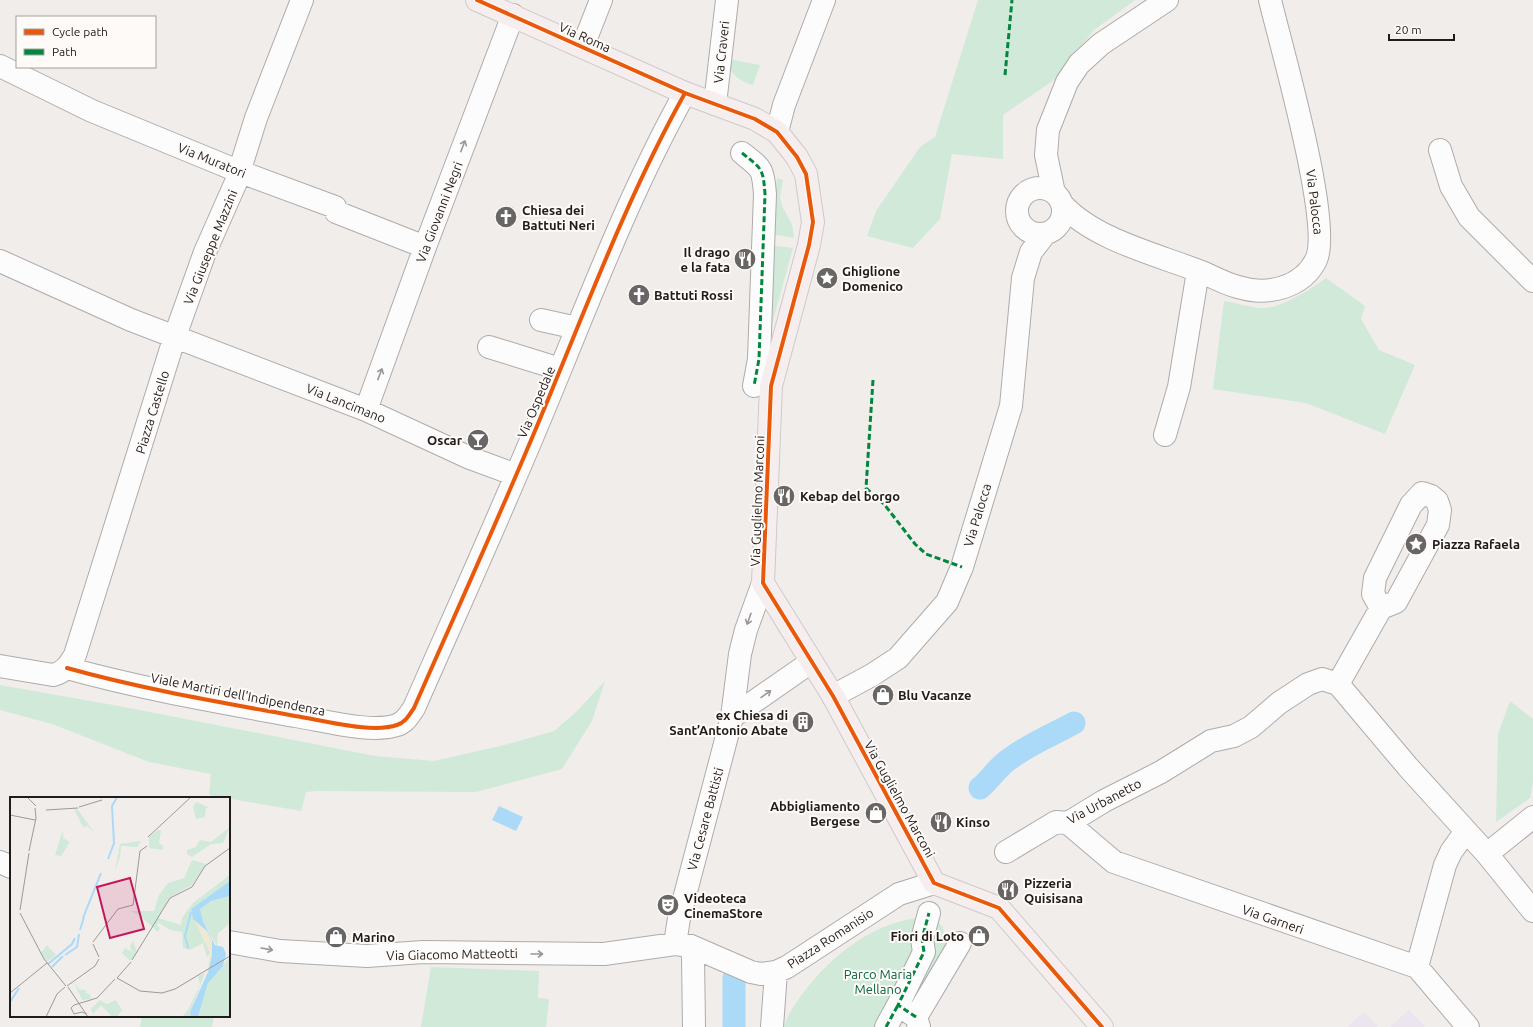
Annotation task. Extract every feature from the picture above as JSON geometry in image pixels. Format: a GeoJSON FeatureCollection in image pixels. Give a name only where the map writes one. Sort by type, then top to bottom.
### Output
{"type":"FeatureCollection","features":[{"type":"Feature","properties":{"kind":"main road","name":"Via Roma"},"geometry":{"type":"LineString","coordinates":[[477,0],[583,46],[685,93]]}},
{"type":"Feature","properties":{"kind":"main road","name":"Via Guglielmo Marconi"},"geometry":{"type":"LineString","coordinates":[[685,93],[755,119],[777,132],[797,157],[806,174],[814,222],[772,386],[764,583],[832,696],[934,883]]}},
{"type":"Feature","properties":{"kind":"main road"},"geometry":{"type":"LineString","coordinates":[[934,883],[999,908],[1102,1027]]}},
{"type":"Feature","properties":{"kind":"street","name":"Via Giuseppe Mazzini"},"geometry":{"type":"LineString","coordinates":[[175,336],[206,252],[236,182],[238,171],[256,118],[302,0]]}},
{"type":"Feature","properties":{"kind":"street"},"geometry":{"type":"LineString","coordinates":[[583,46],[601,0]]}},
{"type":"Feature","properties":{"kind":"street","name":"Via Craveri"},"geometry":{"type":"LineString","coordinates":[[715,104],[727,0]]}},
{"type":"Feature","properties":{"kind":"street"},"geometry":{"type":"LineString","coordinates":[[777,132],[784,105],[824,0]]}},
{"type":"Feature","properties":{"kind":"street","name":"Via Palocca"},"geometry":{"type":"LineString","coordinates":[[1031,191],[1046,155],[1048,130],[1066,82],[1079,64],[1101,44],[1167,0]]}},
{"type":"Feature","properties":{"kind":"street","name":"Via Palocca"},"geometry":{"type":"LineString","coordinates":[[1023,278],[1018,252],[1021,223],[1018,214],[1018,206],[1021,199],[1031,191],[1040,188],[1058,199],[1095,231],[1238,287],[1264,291],[1279,289],[1295,284],[1308,273],[1317,259],[1320,242],[1310,164],[1270,0]]}},
{"type":"Feature","properties":{"kind":"street","name":"Via Giovanni Negri"},"geometry":{"type":"LineString","coordinates":[[366,410],[425,247],[513,15]]}},
{"type":"Feature","properties":{"kind":"street","name":"Via Muratori"},"geometry":{"type":"LineString","coordinates":[[0,66],[92,111],[238,171],[334,207],[336,212],[425,247]]}},
{"type":"Feature","properties":{"kind":"street","name":"Via Ospedale"},"geometry":{"type":"LineString","coordinates":[[406,720],[414,708],[516,475],[577,328],[646,169],[666,127],[685,93]]}},
{"type":"Feature","properties":{"kind":"street"},"geometry":{"type":"LineString","coordinates":[[1440,150],[1451,186],[1469,217],[1533,281]]}},
{"type":"Feature","properties":{"kind":"street"},"geometry":{"type":"LineString","coordinates":[[742,153],[760,167],[763,173],[765,194],[758,359],[754,386]]}},
{"type":"Feature","properties":{"kind":"street","name":"Via Palocca"},"geometry":{"type":"LineString","coordinates":[[832,696],[872,675],[898,658],[947,602],[962,567],[1011,406],[1023,278],[1032,252],[1062,218],[1046,155]]}},
{"type":"Feature","properties":{"kind":"street","name":"Via Palocca"},"geometry":{"type":"LineString","coordinates":[[1021,223],[1030,232],[1095,231]]}},
{"type":"Feature","properties":{"kind":"street"},"geometry":{"type":"LineString","coordinates":[[0,261],[131,320],[175,336]]}},
{"type":"Feature","properties":{"kind":"street"},"geometry":{"type":"LineString","coordinates":[[1165,434],[1179,387],[1198,271]]}},
{"type":"Feature","properties":{"kind":"street"},"geometry":{"type":"LineString","coordinates":[[541,320],[577,328]]}},
{"type":"Feature","properties":{"kind":"street","name":"Via Lancimano"},"geometry":{"type":"LineString","coordinates":[[175,336],[366,410],[470,458],[516,475]]}},
{"type":"Feature","properties":{"kind":"street","name":"Piazza Castello"},"geometry":{"type":"LineString","coordinates":[[67,668],[75,655],[175,336]]}},
{"type":"Feature","properties":{"kind":"street"},"geometry":{"type":"LineString","coordinates":[[489,347],[560,369]]}},
{"type":"Feature","properties":{"kind":"street"},"geometry":{"type":"LineString","coordinates":[[1381,608],[1373,594],[1375,578],[1411,505],[1422,493],[1431,496],[1437,501],[1440,510],[1438,525],[1396,602],[1381,608],[1338,684],[1408,767],[1486,854],[1533,911]]}},
{"type":"Feature","properties":{"kind":"street","name":"Via Cesare Battisti"},"geometry":{"type":"LineString","coordinates":[[694,1027],[693,956],[683,945],[679,918],[732,718],[740,654],[746,630],[764,583]]}},
{"type":"Feature","properties":{"kind":"street"},"geometry":{"type":"LineString","coordinates":[[732,718],[811,662]]}},
{"type":"Feature","properties":{"kind":"street"},"geometry":{"type":"LineString","coordinates":[[0,666],[53,675],[60,673],[67,668]]}},
{"type":"Feature","properties":{"kind":"street","name":"Viale Martiri dell'Indipendenza"},"geometry":{"type":"LineString","coordinates":[[67,668],[98,677],[336,724],[368,728],[397,725],[406,720]]}},
{"type":"Feature","properties":{"kind":"street","name":"Via Urbanetto"},"geometry":{"type":"LineString","coordinates":[[1006,852],[1056,822],[1068,823],[1161,772],[1211,741],[1234,736],[1251,727],[1279,703],[1308,684],[1322,679],[1338,684]]}},
{"type":"Feature","properties":{"kind":"street"},"geometry":{"type":"LineString","coordinates":[[1486,854],[1533,817]]}},
{"type":"Feature","properties":{"kind":"street","name":"Via Garneri"},"geometry":{"type":"LineString","coordinates":[[1068,823],[1114,862],[1417,967]]}},
{"type":"Feature","properties":{"kind":"street"},"geometry":{"type":"LineString","coordinates":[[1466,831],[1451,852],[1445,865],[1417,967],[1468,1027]]}},
{"type":"Feature","properties":{"kind":"street"},"geometry":{"type":"LineString","coordinates":[[0,862],[10,867]]}},
{"type":"Feature","properties":{"kind":"street","name":"Piazza Romanisio"},"geometry":{"type":"LineString","coordinates":[[772,1027],[776,972],[787,967],[899,894],[934,883]]}},
{"type":"Feature","properties":{"kind":"street"},"geometry":{"type":"LineString","coordinates":[[886,1027],[924,952],[922,938],[929,913]]}},
{"type":"Feature","properties":{"kind":"street","name":"Via Giacomo Matteotti"},"geometry":{"type":"LineString","coordinates":[[230,942],[280,951],[367,956],[423,952],[604,954],[683,945]]}},
{"type":"Feature","properties":{"kind":"street"},"geometry":{"type":"LineString","coordinates":[[898,1005],[918,1022],[960,942]]}},
{"type":"Feature","properties":{"kind":"street"},"geometry":{"type":"LineString","coordinates":[[683,945],[751,972],[761,974],[776,972]]}},
{"type":"Feature","properties":{"kind":"shaded area"},"geometry":{"type":"Polygon","coordinates":[[[1409,1010],[1425,1027],[1390,1027],[1409,1010]]]}},
{"type":"Feature","properties":{"kind":"shaded area"},"geometry":{"type":"Polygon","coordinates":[[[1364,1012],[1378,1027],[1347,1027],[1364,1012]]]}},
{"type":"Feature","properties":{"kind":"green space"},"geometry":{"type":"Polygon","coordinates":[[[978,0],[1135,0],[1094,30],[1057,78],[1003,115],[1003,159],[952,154],[940,219],[913,248],[867,236],[876,211],[920,147],[935,137],[978,0]]]}},
{"type":"Feature","properties":{"kind":"green space"},"geometry":{"type":"Polygon","coordinates":[[[729,59],[760,65],[753,85],[739,79],[733,73],[730,69],[729,59]]]}},
{"type":"Feature","properties":{"kind":"green space"},"geometry":{"type":"Polygon","coordinates":[[[777,178],[783,180],[780,198],[783,208],[792,224],[794,238],[770,234],[777,178]]]}},
{"type":"Feature","properties":{"kind":"green space"},"geometry":{"type":"Polygon","coordinates":[[[769,245],[793,248],[765,349],[769,245]]]}},
{"type":"Feature","properties":{"kind":"green space"},"geometry":{"type":"Polygon","coordinates":[[[1326,278],[1365,306],[1361,319],[1379,350],[1415,365],[1385,434],[1306,403],[1213,389],[1224,301],[1261,308],[1269,307],[1295,298],[1326,278]]]}},
{"type":"Feature","properties":{"kind":"green space"},"geometry":{"type":"Polygon","coordinates":[[[605,681],[592,721],[562,769],[476,792],[306,792],[301,811],[230,799],[230,797],[209,795],[211,774],[149,762],[52,724],[0,710],[0,685],[119,706],[375,756],[434,761],[504,745],[554,731],[576,712],[605,681]]]}},
{"type":"Feature","properties":{"kind":"green space"},"geometry":{"type":"Polygon","coordinates":[[[1510,701],[1533,719],[1533,782],[1530,798],[1496,822],[1498,734],[1510,701]]]}},
{"type":"Feature","properties":{"kind":"green space","name":"Parco Maria Mellano"},"geometry":{"type":"Polygon","coordinates":[[[934,916],[943,928],[946,943],[923,996],[900,1027],[784,1027],[792,1009],[811,983],[823,969],[851,946],[866,936],[898,922],[934,916]]]}},
{"type":"Feature","properties":{"kind":"green space"},"geometry":{"type":"Polygon","coordinates":[[[431,967],[539,971],[538,998],[549,999],[546,1027],[421,1027],[431,967]]]}},
{"type":"Feature","properties":{"kind":"green space"},"geometry":{"type":"Polygon","coordinates":[[[142,1017],[214,1017],[212,1027],[140,1027],[142,1017]]]}},
{"type":"Feature","properties":{"kind":"water"},"geometry":{"type":"Polygon","coordinates":[[[499,806],[523,817],[516,831],[492,820],[499,806]]]}},
{"type":"Feature","properties":{"kind":"waterway"},"geometry":{"type":"LineString","coordinates":[[980,788],[1002,765],[1018,753],[1074,723]]}},
{"type":"Feature","properties":{"kind":"waterway"},"geometry":{"type":"LineString","coordinates":[[734,979],[734,1027]]}},
{"type":"Feature","properties":{"kind":"marked path"},"geometry":{"type":"LineString","coordinates":[[1005,75],[1012,0]]}},
{"type":"Feature","properties":{"kind":"marked path"},"geometry":{"type":"LineString","coordinates":[[742,153],[758,166],[762,174],[765,194],[759,359],[754,386]]}},
{"type":"Feature","properties":{"kind":"marked path"},"geometry":{"type":"LineString","coordinates":[[873,380],[866,488],[884,504],[915,544],[926,554],[962,567]]}},
{"type":"Feature","properties":{"kind":"marked path"},"geometry":{"type":"LineString","coordinates":[[916,1017],[898,1005],[924,952],[922,939],[929,913]]}},
{"type":"Feature","properties":{"kind":"marked path"},"geometry":{"type":"LineString","coordinates":[[886,1027],[898,1005]]}},
{"type":"Feature","properties":{"kind":"cycle path"},"geometry":{"type":"LineString","coordinates":[[477,0],[685,93],[755,119],[777,132],[797,157],[806,174],[813,222],[809,245],[771,386],[763,583],[833,696],[934,883],[999,908],[1102,1027]]}},
{"type":"Feature","properties":{"kind":"cycle path"},"geometry":{"type":"LineString","coordinates":[[67,668],[95,676],[181,695],[347,725],[374,728],[387,727],[400,724],[405,720],[414,708],[495,525],[609,251],[645,171],[685,93]]}},
{"type":"Feature","properties":{"kind":"place","name":"Chiesa dei Battuti Neri"},"geometry":{"type":"Point","coordinates":[506,217]}},
{"type":"Feature","properties":{"kind":"place","name":"Il drago e la fata"},"geometry":{"type":"Point","coordinates":[745,259]}},
{"type":"Feature","properties":{"kind":"place","name":"Ghiglione Domenico"},"geometry":{"type":"Point","coordinates":[827,278]}},
{"type":"Feature","properties":{"kind":"place","name":"Battuti Rossi"},"geometry":{"type":"Point","coordinates":[639,295]}},
{"type":"Feature","properties":{"kind":"place","name":"Oscar"},"geometry":{"type":"Point","coordinates":[478,440]}},
{"type":"Feature","properties":{"kind":"place","name":"Kebap del borgo"},"geometry":{"type":"Point","coordinates":[784,496]}},
{"type":"Feature","properties":{"kind":"place","name":"Piazza Rafaela"},"geometry":{"type":"Point","coordinates":[1416,544]}},
{"type":"Feature","properties":{"kind":"place","name":"Blu Vacanze"},"geometry":{"type":"Point","coordinates":[883,695]}},
{"type":"Feature","properties":{"kind":"place","name":"ex Chiesa di Sant’Antonio Abate"},"geometry":{"type":"Point","coordinates":[803,722]}},
{"type":"Feature","properties":{"kind":"place","name":"Abbigliamento Bergese"},"geometry":{"type":"Point","coordinates":[876,813]}},
{"type":"Feature","properties":{"kind":"place","name":"Kinso"},"geometry":{"type":"Point","coordinates":[941,822]}},
{"type":"Feature","properties":{"kind":"place","name":"Pizzeria Quisisana"},"geometry":{"type":"Point","coordinates":[1008,890]}},
{"type":"Feature","properties":{"kind":"place","name":"Videoteca CinemaStore"},"geometry":{"type":"Point","coordinates":[668,905]}},
{"type":"Feature","properties":{"kind":"place","name":"Fiori di Loto"},"geometry":{"type":"Point","coordinates":[979,936]}},
{"type":"Feature","properties":{"kind":"place","name":"Marino"},"geometry":{"type":"Point","coordinates":[336,937]}}]}
